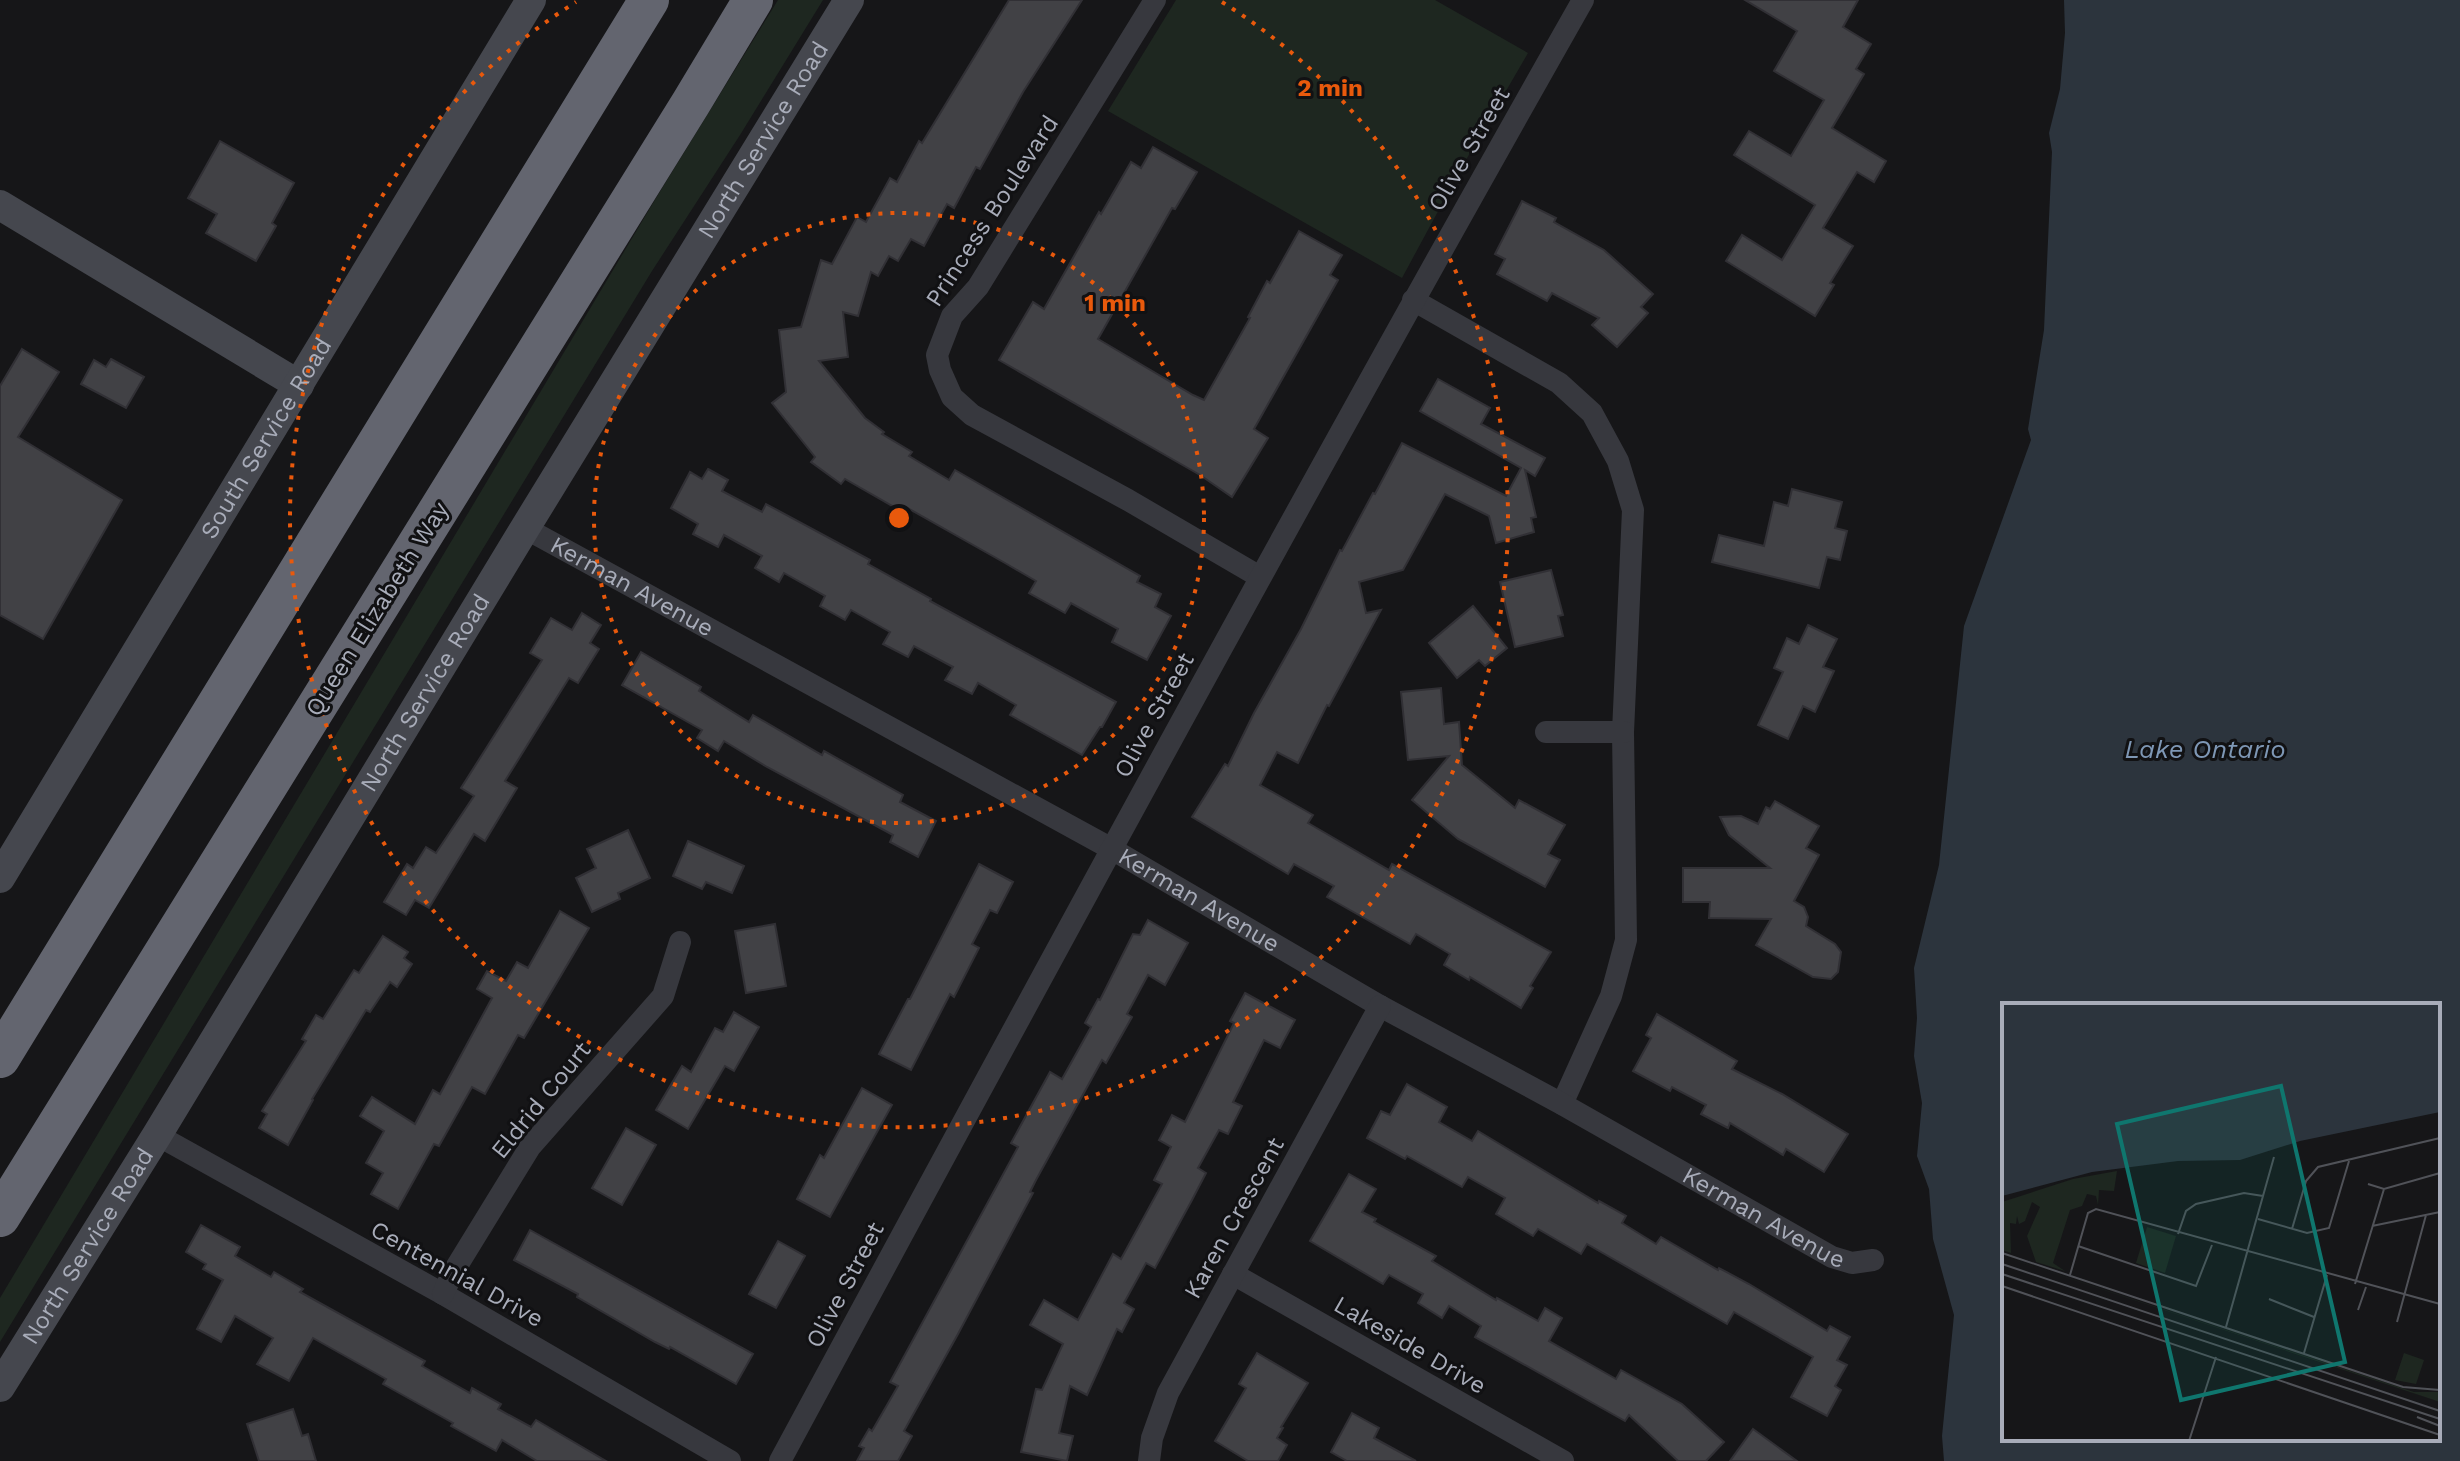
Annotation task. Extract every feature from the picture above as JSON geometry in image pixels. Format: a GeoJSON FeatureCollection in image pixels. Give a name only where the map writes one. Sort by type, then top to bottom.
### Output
{"type":"FeatureCollection","features":[{"type":"Feature","properties":{"kind":"highway"},"geometry":{"type":"LineString","coordinates":[[0,1058],[649,0]]}},
{"type":"Feature","properties":{"kind":"highway","name":"Queen Elizabeth Way"},"geometry":{"type":"LineString","coordinates":[[0,1217],[753,0]]}},
{"type":"Feature","properties":{"kind":"street","name":"South Service Road"},"geometry":{"type":"LineString","coordinates":[[0,878],[531,0]]}},
{"type":"Feature","properties":{"kind":"street","name":"North Service Road"},"geometry":{"type":"LineString","coordinates":[[0,1387],[849,0]]}},
{"type":"Feature","properties":{"kind":"street","name":"Princess Boulevard"},"geometry":{"type":"LineString","coordinates":[[1155,0],[978,287],[952,316],[937,355],[952,397],[972,415],[1260,577]]}},
{"type":"Feature","properties":{"kind":"street","name":"Olive Street"},"geometry":{"type":"LineString","coordinates":[[780,1461],[1110,848],[1583,0]]}},
{"type":"Feature","properties":{"kind":"street"},"geometry":{"type":"LineString","coordinates":[[0,205],[299,385]]}},
{"type":"Feature","properties":{"kind":"street"},"geometry":{"type":"LineString","coordinates":[[1413,300],[1559,383],[1592,413],[1618,461],[1633,510],[1623,732],[1626,940],[1611,996],[1562,1104]]}},
{"type":"Feature","properties":{"kind":"street","name":"Kerman Avenue"},"geometry":{"type":"LineString","coordinates":[[525,528],[1110,848],[1380,1006],[1562,1104],[1832,1257],[1852,1263],[1873,1260]]}},
{"type":"Feature","properties":{"kind":"street"},"geometry":{"type":"LineString","coordinates":[[1546,732],[1623,732]]}},
{"type":"Feature","properties":{"kind":"street","name":"Eldrid Court"},"geometry":{"type":"LineString","coordinates":[[443,1294],[452,1274],[530,1147],[663,996],[680,942]]}},
{"type":"Feature","properties":{"kind":"street","name":"Karen Crescent"},"geometry":{"type":"LineString","coordinates":[[1149,1461],[1152,1438],[1168,1393],[1380,1006]]}},
{"type":"Feature","properties":{"kind":"street","name":"Centennial Drive"},"geometry":{"type":"LineString","coordinates":[[157,1135],[443,1294],[730,1461]]}},
{"type":"Feature","properties":{"kind":"street","name":"Lakeside Drive"},"geometry":{"type":"LineString","coordinates":[[1233,1274],[1563,1461]]}},
{"type":"Feature","properties":{"kind":"shaded area"},"geometry":{"type":"Polygon","coordinates":[[[778,0],[823,0],[652,271],[0,1342],[0,1298],[656,198],[778,0]]]}},
{"type":"Feature","properties":{"kind":"shaded area"},"geometry":{"type":"Polygon","coordinates":[[[1176,0],[1435,0],[1528,53],[1402,278],[1108,111],[1176,0]]]}},
{"type":"Feature","properties":{"kind":"water","name":"Lake Ontario"},"geometry":{"type":"Polygon","coordinates":[[[2064,0],[2460,0],[2460,1461],[1944,1461],[1942,1436],[1954,1315],[1933,1239],[1929,1189],[1917,1156],[1922,1103],[1914,1056],[1917,1018],[1914,968],[1939,865],[1964,626],[2031,440],[2028,429],[2044,330],[2052,152],[2049,133],[2060,89],[2065,33],[2064,0]]]}},
{"type":"Feature","properties":{"kind":"building"},"geometry":{"type":"Polygon","coordinates":[[[1009,0],[1082,0],[1023,92],[980,169],[976,167],[954,208],[947,204],[924,246],[911,239],[898,261],[889,256],[878,276],[871,272],[858,316],[843,312],[848,357],[819,361],[865,418],[884,432],[882,434],[912,452],[909,456],[949,480],[955,470],[1140,576],[1137,582],[1161,594],[1155,607],[1171,616],[1147,660],[1112,642],[1118,629],[1071,603],[1065,613],[1029,593],[1036,581],[1005,563],[904,506],[901,511],[845,479],[841,484],[811,462],[815,457],[772,403],[786,392],[779,330],[801,327],[821,260],[832,264],[857,217],[866,222],[890,178],[897,182],[919,141],[922,143],[1009,0]]]}},
{"type":"Feature","properties":{"kind":"building"},"geometry":{"type":"Polygon","coordinates":[[[1745,0],[1858,0],[1843,27],[1871,44],[1856,69],[1864,74],[1832,128],[1886,161],[1874,182],[1857,172],[1823,228],[1853,246],[1830,283],[1834,285],[1815,316],[1726,261],[1742,235],[1782,260],[1815,205],[1734,155],[1749,131],[1791,156],[1824,100],[1774,71],[1797,31],[1745,0]]]}},
{"type":"Feature","properties":{"kind":"building"},"geometry":{"type":"Polygon","coordinates":[[[220,141],[294,183],[272,223],[276,226],[256,261],[206,233],[217,214],[188,198],[220,141]]]}},
{"type":"Feature","properties":{"kind":"building"},"geometry":{"type":"Polygon","coordinates":[[[1153,147],[1197,172],[1175,209],[1172,208],[1098,339],[1193,395],[1204,400],[1267,281],[1270,283],[1299,231],[1342,255],[1330,275],[1338,280],[1254,429],[1268,438],[1232,497],[1200,475],[999,360],[1033,302],[1044,309],[1131,162],[1141,168],[1153,147]]]}},
{"type":"Feature","properties":{"kind":"building"},"geometry":{"type":"Polygon","coordinates":[[[1522,201],[1556,218],[1554,222],[1604,250],[1653,294],[1641,307],[1648,313],[1617,347],[1592,325],[1599,318],[1552,293],[1547,301],[1497,274],[1505,259],[1495,254],[1522,201]]]}},
{"type":"Feature","properties":{"kind":"building"},"geometry":{"type":"Polygon","coordinates":[[[22,349],[59,372],[18,437],[122,500],[43,639],[0,615],[0,386],[22,349]]]}},
{"type":"Feature","properties":{"kind":"building"},"geometry":{"type":"Polygon","coordinates":[[[111,359],[144,377],[126,408],[81,384],[94,360],[106,367],[111,359]]]}},
{"type":"Feature","properties":{"kind":"building"},"geometry":{"type":"Polygon","coordinates":[[[1438,379],[1490,408],[1481,424],[1545,458],[1535,476],[1525,470],[1536,517],[1531,518],[1534,532],[1496,543],[1489,516],[1445,494],[1403,570],[1359,582],[1366,613],[1381,610],[1298,763],[1277,752],[1260,785],[1313,815],[1308,823],[1389,870],[1392,864],[1551,952],[1530,986],[1533,988],[1521,1008],[1444,965],[1450,954],[1416,934],[1410,944],[1327,897],[1334,886],[1294,864],[1288,874],[1192,817],[1225,764],[1228,766],[1340,550],[1402,443],[1506,496],[1521,468],[1420,411],[1438,379]]]}},
{"type":"Feature","properties":{"kind":"building"},"geometry":{"type":"Polygon","coordinates":[[[708,469],[728,480],[722,491],[762,512],[766,504],[870,560],[868,564],[930,601],[1116,702],[1102,727],[1082,755],[1010,715],[1016,705],[978,683],[972,694],[945,680],[953,667],[914,646],[908,657],[883,644],[890,632],[851,610],[845,620],[820,606],[825,596],[784,573],[779,582],[755,568],[762,556],[724,535],[718,547],[693,534],[698,524],[671,508],[690,472],[702,479],[708,469]]]}},
{"type":"Feature","properties":{"kind":"building"},"geometry":{"type":"Polygon","coordinates":[[[1792,489],[1842,502],[1835,528],[1847,531],[1840,560],[1827,557],[1819,588],[1712,562],[1719,535],[1764,546],[1774,502],[1788,506],[1792,489]]]}},
{"type":"Feature","properties":{"kind":"building"},"geometry":{"type":"Polygon","coordinates":[[[1551,570],[1563,615],[1558,616],[1563,636],[1515,647],[1500,582],[1551,570]]]}},
{"type":"Feature","properties":{"kind":"building"},"geometry":{"type":"Polygon","coordinates":[[[1473,606],[1507,648],[1485,666],[1479,660],[1457,678],[1429,643],[1473,606]]]}},
{"type":"Feature","properties":{"kind":"building"},"geometry":{"type":"Polygon","coordinates":[[[582,613],[601,625],[590,643],[599,649],[578,683],[569,678],[505,781],[517,788],[485,841],[474,834],[429,908],[415,900],[406,915],[384,902],[407,864],[413,868],[426,847],[436,853],[474,796],[461,788],[542,660],[530,653],[551,618],[572,630],[582,613]]]}},
{"type":"Feature","properties":{"kind":"building"},"geometry":{"type":"Polygon","coordinates":[[[1808,625],[1837,639],[1823,667],[1834,671],[1815,712],[1803,706],[1788,739],[1758,725],[1783,672],[1774,668],[1787,638],[1799,644],[1808,625]]]}},
{"type":"Feature","properties":{"kind":"building"},"geometry":{"type":"Polygon","coordinates":[[[641,652],[701,687],[699,691],[749,722],[753,715],[822,755],[824,751],[903,795],[900,802],[936,821],[918,857],[890,842],[893,835],[724,741],[718,751],[697,738],[702,730],[622,685],[641,652]]]}},
{"type":"Feature","properties":{"kind":"building"},"geometry":{"type":"Polygon","coordinates":[[[1441,688],[1444,724],[1459,722],[1462,765],[1515,808],[1519,800],[1565,825],[1548,854],[1560,860],[1545,887],[1458,839],[1412,800],[1449,756],[1408,760],[1401,692],[1441,688]]]}},
{"type":"Feature","properties":{"kind":"building"},"geometry":{"type":"Polygon","coordinates":[[[1775,801],[1819,826],[1806,848],[1819,855],[1794,901],[1804,907],[1808,917],[1806,926],[1835,944],[1841,952],[1838,972],[1831,979],[1813,977],[1756,945],[1771,919],[1709,918],[1710,902],[1683,902],[1683,868],[1770,868],[1729,835],[1720,817],[1741,816],[1758,824],[1766,807],[1770,809],[1775,801]]]}},
{"type":"Feature","properties":{"kind":"building"},"geometry":{"type":"Polygon","coordinates":[[[628,830],[650,878],[618,893],[620,899],[592,912],[576,878],[596,868],[587,849],[628,830]]]}},
{"type":"Feature","properties":{"kind":"building"},"geometry":{"type":"Polygon","coordinates":[[[688,841],[744,866],[732,893],[706,882],[702,889],[673,876],[688,841]]]}},
{"type":"Feature","properties":{"kind":"building"},"geometry":{"type":"Polygon","coordinates":[[[979,864],[1013,882],[997,913],[990,910],[972,944],[979,948],[954,997],[950,994],[911,1070],[879,1054],[979,864]]]}},
{"type":"Feature","properties":{"kind":"building"},"geometry":{"type":"Polygon","coordinates":[[[560,911],[589,928],[524,1038],[518,1035],[485,1094],[472,1087],[439,1146],[434,1144],[398,1209],[371,1194],[383,1173],[366,1163],[384,1131],[360,1116],[372,1097],[415,1124],[433,1090],[440,1094],[492,998],[477,989],[487,971],[506,981],[517,962],[528,968],[560,911]]]}},
{"type":"Feature","properties":{"kind":"building"},"geometry":{"type":"Polygon","coordinates":[[[1148,920],[1188,943],[1165,985],[1148,975],[1127,1014],[1132,1017],[1106,1063],[1102,1060],[904,1431],[912,1436],[898,1461],[857,1461],[864,1448],[859,1446],[869,1429],[872,1431],[898,1386],[890,1382],[1018,1147],[1011,1143],[1050,1072],[1062,1079],[1091,1027],[1085,1023],[1133,934],[1140,935],[1148,920]]]}},
{"type":"Feature","properties":{"kind":"building"},"geometry":{"type":"Polygon","coordinates":[[[775,924],[786,986],[746,993],[735,931],[775,924]]]}},
{"type":"Feature","properties":{"kind":"building"},"geometry":{"type":"Polygon","coordinates":[[[383,936],[408,952],[404,958],[412,964],[397,987],[390,982],[370,1012],[366,1010],[288,1145],[259,1128],[267,1114],[262,1111],[306,1041],[302,1039],[316,1015],[323,1019],[354,970],[359,973],[383,936]]]}},
{"type":"Feature","properties":{"kind":"building"},"geometry":{"type":"Polygon","coordinates":[[[1245,993],[1295,1020],[1280,1048],[1264,1040],[1233,1102],[1242,1106],[1228,1134],[1219,1130],[1198,1168],[1206,1173],[1155,1268],[1146,1263],[1124,1303],[1134,1309],[1122,1332],[1117,1329],[1087,1395],[1070,1386],[1059,1433],[1073,1436],[1067,1461],[1021,1452],[1036,1389],[1042,1390],[1063,1344],[1030,1325],[1044,1300],[1078,1320],[1113,1254],[1121,1259],[1162,1184],[1154,1180],[1171,1147],[1159,1140],[1172,1115],[1185,1122],[1234,1023],[1230,1021],[1245,993]]]}},
{"type":"Feature","properties":{"kind":"building"},"geometry":{"type":"Polygon","coordinates":[[[734,1012],[759,1027],[734,1071],[725,1066],[688,1129],[656,1110],[682,1066],[691,1072],[715,1028],[723,1032],[734,1012]]]}},
{"type":"Feature","properties":{"kind":"building"},"geometry":{"type":"Polygon","coordinates":[[[1657,1014],[1737,1061],[1732,1069],[1782,1094],[1848,1134],[1824,1172],[1786,1149],[1783,1155],[1730,1123],[1728,1128],[1701,1114],[1706,1105],[1672,1087],[1670,1091],[1633,1071],[1651,1038],[1646,1035],[1657,1014]]]}},
{"type":"Feature","properties":{"kind":"building"},"geometry":{"type":"Polygon","coordinates":[[[1407,1084],[1447,1107],[1439,1122],[1472,1141],[1478,1131],[1598,1203],[1626,1216],[1622,1223],[1656,1244],[1661,1237],[1749,1284],[1827,1331],[1830,1326],[1850,1337],[1837,1360],[1847,1365],[1835,1386],[1841,1390],[1827,1416],[1791,1397],[1813,1357],[1734,1312],[1727,1324],[1587,1244],[1581,1254],[1538,1229],[1533,1236],[1496,1214],[1505,1198],[1468,1177],[1462,1187],[1367,1138],[1381,1111],[1390,1115],[1407,1084]]]}},
{"type":"Feature","properties":{"kind":"building"},"geometry":{"type":"Polygon","coordinates":[[[862,1088],[892,1105],[830,1217],[797,1199],[820,1155],[824,1158],[862,1088]]]}},
{"type":"Feature","properties":{"kind":"building"},"geometry":{"type":"Polygon","coordinates":[[[626,1128],[656,1145],[622,1205],[592,1188],[626,1128]]]}},
{"type":"Feature","properties":{"kind":"building"},"geometry":{"type":"Polygon","coordinates":[[[1349,1174],[1376,1189],[1362,1212],[1376,1219],[1374,1222],[1436,1256],[1432,1261],[1496,1300],[1538,1321],[1545,1308],[1562,1318],[1549,1341],[1616,1379],[1621,1370],[1682,1404],[1724,1442],[1706,1461],[1678,1461],[1629,1415],[1625,1421],[1475,1337],[1481,1326],[1449,1306],[1442,1318],[1418,1303],[1423,1294],[1389,1275],[1383,1284],[1310,1241],[1349,1174]]]}},
{"type":"Feature","properties":{"kind":"building"},"geometry":{"type":"Polygon","coordinates":[[[201,1225],[240,1247],[235,1256],[271,1277],[274,1272],[303,1289],[300,1292],[425,1361],[422,1366],[470,1393],[472,1388],[501,1404],[498,1409],[531,1427],[536,1420],[606,1461],[537,1461],[502,1440],[496,1451],[383,1384],[386,1379],[313,1338],[289,1381],[257,1364],[273,1338],[235,1316],[221,1342],[197,1329],[223,1280],[203,1269],[206,1264],[186,1252],[201,1225]]]}},
{"type":"Feature","properties":{"kind":"building"},"geometry":{"type":"Polygon","coordinates":[[[530,1230],[753,1354],[736,1384],[670,1347],[655,1342],[577,1297],[578,1294],[514,1260],[530,1230]]]}},
{"type":"Feature","properties":{"kind":"building"},"geometry":{"type":"Polygon","coordinates":[[[778,1241],[805,1256],[776,1308],[749,1294],[778,1241]]]}},
{"type":"Feature","properties":{"kind":"building"},"geometry":{"type":"Polygon","coordinates":[[[1257,1353],[1308,1383],[1281,1427],[1277,1438],[1287,1445],[1278,1461],[1248,1461],[1215,1441],[1246,1388],[1239,1384],[1257,1353]]]}},
{"type":"Feature","properties":{"kind":"building"},"geometry":{"type":"Polygon","coordinates":[[[293,1409],[302,1436],[308,1434],[316,1461],[259,1461],[247,1424],[293,1409]]]}},
{"type":"Feature","properties":{"kind":"building"},"geometry":{"type":"Polygon","coordinates":[[[1352,1413],[1379,1428],[1374,1438],[1416,1461],[1347,1461],[1331,1452],[1352,1413]]]}},
{"type":"Feature","properties":{"kind":"building"},"geometry":{"type":"Polygon","coordinates":[[[1753,1429],[1797,1461],[1730,1461],[1753,1429]]]}}]}
